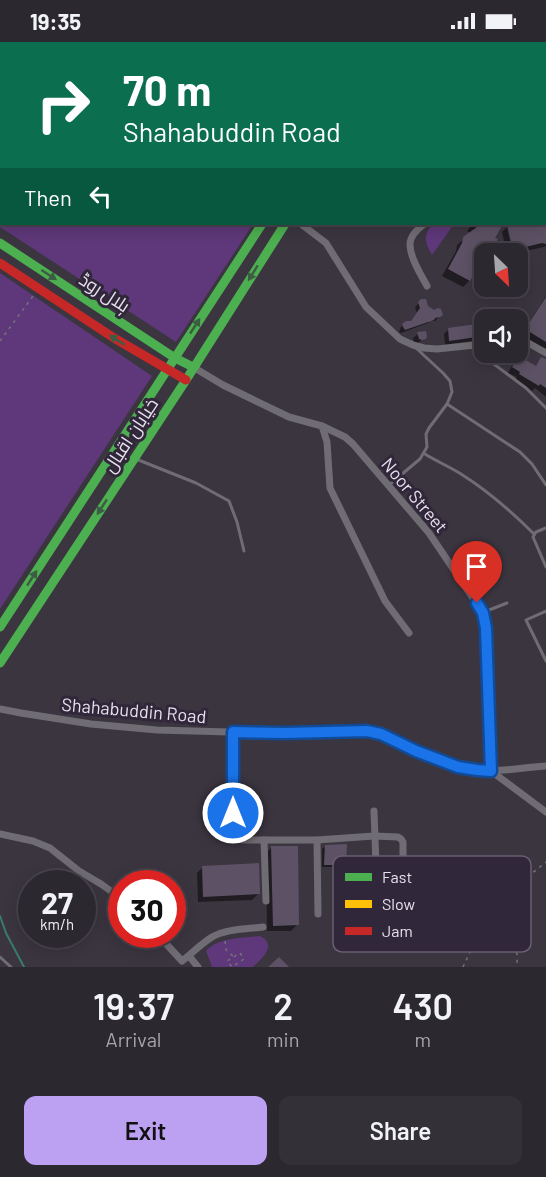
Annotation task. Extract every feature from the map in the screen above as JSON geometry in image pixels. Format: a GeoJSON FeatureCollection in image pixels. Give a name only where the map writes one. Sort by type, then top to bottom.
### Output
{"type":"FeatureCollection","features":[{"type":"Feature","properties":{"kind":"main road","name":"خیابان اقبال"},"geometry":{"type":"LineString","coordinates":[[0,627],[261,225]]}},
{"type":"Feature","properties":{"kind":"main road","name":"خیابان اقبال"},"geometry":{"type":"LineString","coordinates":[[0,663],[186,380],[284,225]]}},
{"type":"Feature","properties":{"kind":"main road","name":"ہلال روڈ"},"geometry":{"type":"LineString","coordinates":[[0,243],[175,358],[193,367]]}},
{"type":"Feature","properties":{"kind":"main road","name":"ہلال روڈ"},"geometry":{"type":"LineString","coordinates":[[0,263],[114,338],[186,380]]}},
{"type":"Feature","properties":{"kind":"main road"},"geometry":{"type":"LineString","coordinates":[[117,448],[134,458]]}},
{"type":"Feature","properties":{"kind":"street"},"geometry":{"type":"LineString","coordinates":[[302,225],[326,243],[366,307],[400,339],[424,348],[474,345]]}},
{"type":"Feature","properties":{"kind":"street"},"geometry":{"type":"LineString","coordinates":[[423,225],[413,234],[409,244],[410,251],[427,286]]}},
{"type":"Feature","properties":{"kind":"street"},"geometry":{"type":"LineString","coordinates":[[528,343],[546,353]]}},
{"type":"Feature","properties":{"kind":"street","name":"Noor Street"},"geometry":{"type":"LineString","coordinates":[[193,367],[289,417],[321,426],[345,437],[429,533],[483,613],[486,628],[491,771]]}},
{"type":"Feature","properties":{"kind":"street"},"geometry":{"type":"LineString","coordinates":[[321,426],[327,442],[330,488],[385,601],[409,633]]}},
{"type":"Feature","properties":{"kind":"street","name":"Shahabuddin Road"},"geometry":{"type":"LineString","coordinates":[[0,709],[127,728],[295,733],[367,731],[381,734],[458,767],[491,771],[546,766]]}},
{"type":"Feature","properties":{"kind":"street"},"geometry":{"type":"LineString","coordinates":[[233,732],[233,833],[237,839],[317,840],[374,836],[398,837],[403,842],[403,856]]}},
{"type":"Feature","properties":{"kind":"street"},"geometry":{"type":"LineString","coordinates":[[491,771],[546,812]]}},
{"type":"Feature","properties":{"kind":"street"},"geometry":{"type":"LineString","coordinates":[[374,811],[375,856]]}},
{"type":"Feature","properties":{"kind":"street"},"geometry":{"type":"LineString","coordinates":[[0,834],[33,841],[50,848],[108,889]]}},
{"type":"Feature","properties":{"kind":"street"},"geometry":{"type":"LineString","coordinates":[[264,840],[266,901]]}},
{"type":"Feature","properties":{"kind":"street"},"geometry":{"type":"LineString","coordinates":[[317,840],[318,914]]}},
{"type":"Feature","properties":{"kind":"street"},"geometry":{"type":"LineString","coordinates":[[169,948],[182,964],[202,943],[214,936],[234,930],[263,927]]}},
{"type":"Feature","properties":{"kind":"street"},"geometry":{"type":"LineString","coordinates":[[189,956],[198,967]]}},
{"type":"Feature","properties":{"kind":"lane"},"geometry":{"type":"LineString","coordinates":[[388,486],[414,465],[424,453],[427,447],[426,434],[447,404],[452,392],[450,381],[413,345]]}},
{"type":"Feature","properties":{"kind":"lane"},"geometry":{"type":"LineString","coordinates":[[470,346],[526,388],[546,408]]}},
{"type":"Feature","properties":{"kind":"lane"},"geometry":{"type":"LineString","coordinates":[[447,404],[520,452],[532,464],[546,485]]}},
{"type":"Feature","properties":{"kind":"lane"},"geometry":{"type":"LineString","coordinates":[[424,453],[460,473],[518,517],[534,534],[533,539],[546,567]]}},
{"type":"Feature","properties":{"kind":"lane"},"geometry":{"type":"LineString","coordinates":[[134,458],[196,483],[229,501],[244,551]]}},
{"type":"Feature","properties":{"kind":"lane"},"geometry":{"type":"LineString","coordinates":[[534,534],[546,528]]}},
{"type":"Feature","properties":{"kind":"lane"},"geometry":{"type":"LineString","coordinates":[[483,613],[507,603]]}},
{"type":"Feature","properties":{"kind":"lane"},"geometry":{"type":"LineString","coordinates":[[546,611],[526,620],[546,661]]}},
{"type":"Feature","properties":{"kind":"lane"},"geometry":{"type":"LineString","coordinates":[[0,957],[10,967]]}},
{"type":"Feature","properties":{"kind":"path"},"geometry":{"type":"LineString","coordinates":[[0,341],[35,293]]}},
{"type":"Feature","properties":{"kind":"path"},"geometry":{"type":"LineString","coordinates":[[531,874],[546,862]]}},
{"type":"Feature","properties":{"kind":"path"},"geometry":{"type":"LineString","coordinates":[[225,941],[226,950],[233,957]]}},
{"type":"Feature","properties":{"kind":"path"},"geometry":{"type":"LineString","coordinates":[[463,967],[470,952]]}},
{"type":"Feature","properties":{"kind":"path"},"geometry":{"type":"LineString","coordinates":[[517,952],[517,967]]}},
{"type":"Feature","properties":{"kind":"path"},"geometry":{"type":"LineString","coordinates":[[240,953],[244,958],[238,963],[232,967],[227,961],[240,953]]}},
{"type":"Feature","properties":{"kind":"path"},"geometry":{"type":"LineString","coordinates":[[238,963],[242,967]]}},
{"type":"Feature","properties":{"kind":"shaded area"},"geometry":{"type":"Polygon","coordinates":[[[0,225],[252,225],[176,342],[0,227],[0,225]]]}},
{"type":"Feature","properties":{"kind":"shaded area"},"geometry":{"type":"Polygon","coordinates":[[[453,225],[432,255],[426,238],[430,227],[453,225]]]}},
{"type":"Feature","properties":{"kind":"shaded area"},"geometry":{"type":"Polygon","coordinates":[[[0,273],[152,376],[0,609],[0,273]]]}},
{"type":"Feature","properties":{"kind":"shaded area"},"geometry":{"type":"Polygon","coordinates":[[[260,936],[268,943],[267,952],[253,967],[212,967],[206,951],[211,946],[231,939],[260,936]]]}},
{"type":"Feature","properties":{"kind":"building"},"geometry":{"type":"Polygon","coordinates":[[[472,225],[502,225],[495,238],[498,239],[496,243],[474,243],[474,274],[470,281],[448,269],[463,237],[477,227],[472,225]]]}},
{"type":"Feature","properties":{"kind":"building"},"geometry":{"type":"Polygon","coordinates":[[[507,225],[546,225],[546,244],[528,246],[528,243],[511,243],[507,225]]]}},
{"type":"Feature","properties":{"kind":"building"},"geometry":{"type":"Polygon","coordinates":[[[546,297],[546,342],[528,331],[528,324],[546,297]]]}},
{"type":"Feature","properties":{"kind":"building"},"geometry":{"type":"Polygon","coordinates":[[[426,299],[428,306],[434,310],[441,309],[443,315],[405,330],[402,324],[411,321],[420,308],[418,302],[426,299]]]}},
{"type":"Feature","properties":{"kind":"building"},"geometry":{"type":"Polygon","coordinates":[[[474,324],[474,337],[449,341],[448,328],[474,324]]]}},
{"type":"Feature","properties":{"kind":"building"},"geometry":{"type":"Polygon","coordinates":[[[426,331],[426,339],[419,339],[417,332],[426,331]]]}},
{"type":"Feature","properties":{"kind":"building"},"geometry":{"type":"Polygon","coordinates":[[[541,357],[546,359],[546,388],[519,374],[520,372],[512,367],[515,363],[528,361],[536,366],[541,357]]]}},
{"type":"Feature","properties":{"kind":"building"},"geometry":{"type":"Polygon","coordinates":[[[347,844],[346,856],[333,856],[333,865],[324,865],[325,845],[347,844]]]}},
{"type":"Feature","properties":{"kind":"building"},"geometry":{"type":"Polygon","coordinates":[[[271,846],[298,846],[299,925],[273,926],[271,846]]]}},
{"type":"Feature","properties":{"kind":"building"},"geometry":{"type":"Polygon","coordinates":[[[259,863],[260,894],[203,897],[202,866],[259,863]]]}},
{"type":"Feature","properties":{"kind":"building"},"geometry":{"type":"Polygon","coordinates":[[[279,957],[289,967],[268,967],[279,957]]]}},
{"type":"Feature","properties":{"kind":"waterway"},"geometry":{"type":"LineString","coordinates":[[0,916],[6,933],[24,967]]}},
{"type":"Feature","properties":{"kind":"traffic: fast"},"geometry":{"type":"LineString","coordinates":[[0,627],[261,225]]}},
{"type":"Feature","properties":{"kind":"traffic: fast"},"geometry":{"type":"LineString","coordinates":[[0,663],[186,380],[284,225]]}},
{"type":"Feature","properties":{"kind":"traffic: fast"},"geometry":{"type":"LineString","coordinates":[[0,243],[175,358],[193,367]]}},
{"type":"Feature","properties":{"kind":"traffic: jam"},"geometry":{"type":"LineString","coordinates":[[0,263],[114,338],[186,380]]}},
{"type":"Feature","properties":{"kind":"route"},"geometry":{"type":"LineString","coordinates":[[233,813],[233,732],[367,731],[381,734],[416,751],[458,767],[491,771],[486,628],[483,613],[477,603]]}}]}
